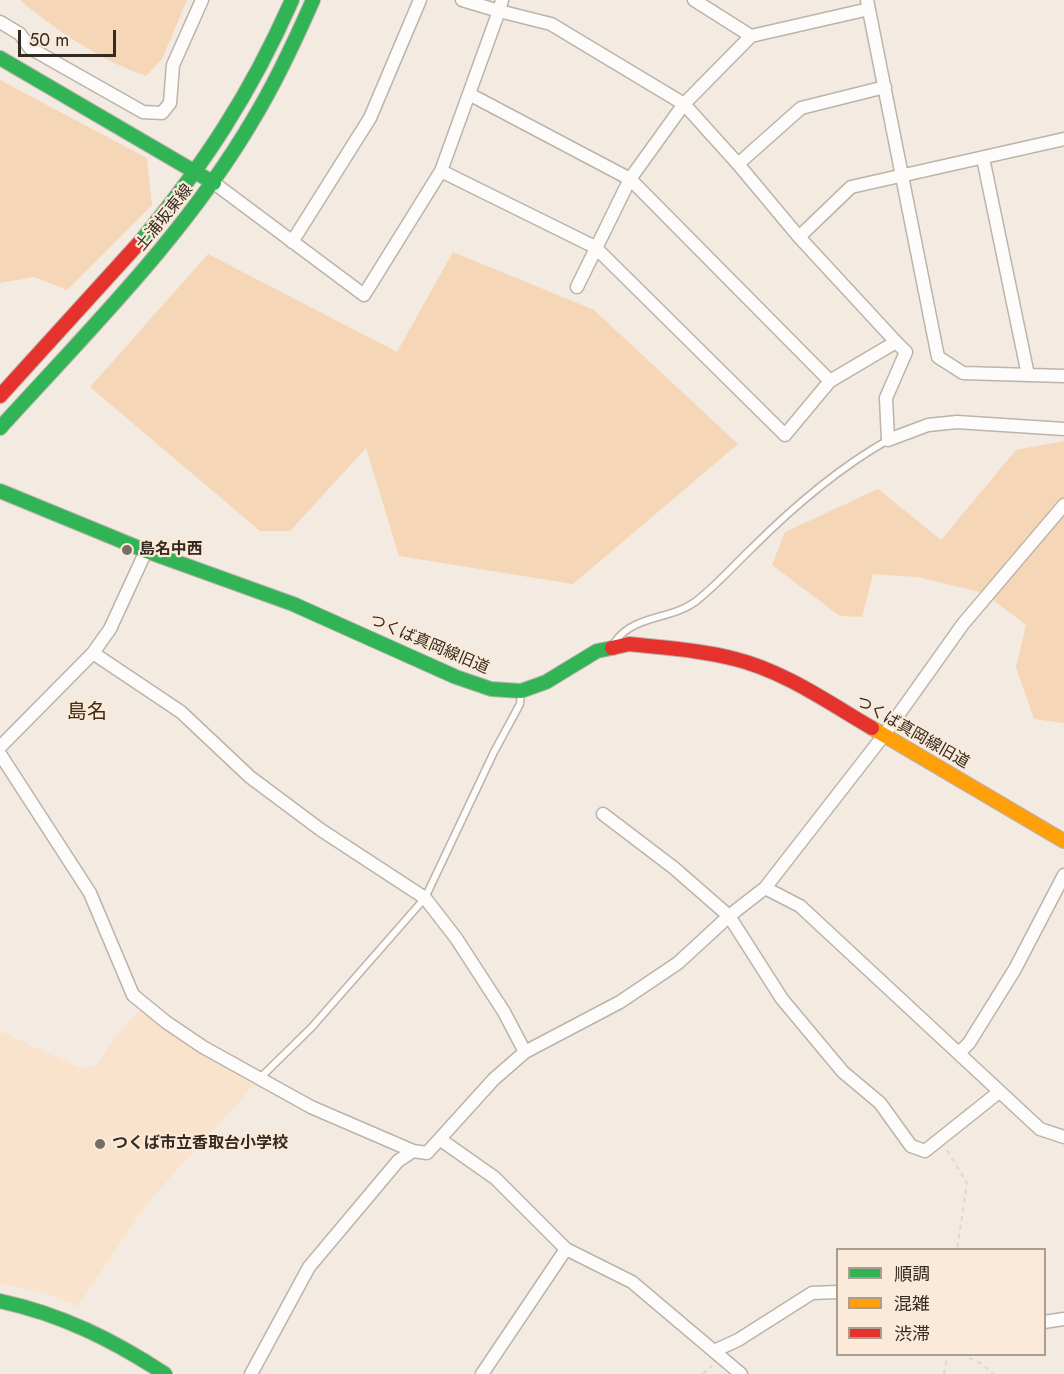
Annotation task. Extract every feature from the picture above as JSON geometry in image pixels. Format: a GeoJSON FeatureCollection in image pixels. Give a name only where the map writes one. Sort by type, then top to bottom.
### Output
{"type":"FeatureCollection","features":[{"type":"Feature","properties":{"kind":"main road","name":"土浦坂東線"},"geometry":{"type":"LineString","coordinates":[[0,396],[145,237],[197,171],[227,128],[261,70],[292,0]]}},
{"type":"Feature","properties":{"kind":"main road","name":"土浦坂東線"},"geometry":{"type":"LineString","coordinates":[[0,428],[165,246],[214,183],[278,80],[313,0]]}},
{"type":"Feature","properties":{"kind":"main road"},"geometry":{"type":"LineString","coordinates":[[0,58],[214,183]]}},
{"type":"Feature","properties":{"kind":"main road","name":"つくば真岡線旧道"},"geometry":{"type":"LineString","coordinates":[[0,491],[146,551],[311,612],[456,677],[491,689],[521,691],[546,682],[597,651],[613,645],[649,646],[736,659],[764,669],[818,696],[1064,841]]}},
{"type":"Feature","properties":{"kind":"main road"},"geometry":{"type":"LineString","coordinates":[[0,1301],[34,1307],[105,1337],[165,1374]]}},
{"type":"Feature","properties":{"kind":"street"},"geometry":{"type":"LineString","coordinates":[[0,22],[20,34],[30,48],[143,112],[153,114],[162,113],[170,103],[173,65],[202,0]]}},
{"type":"Feature","properties":{"kind":"street"},"geometry":{"type":"LineString","coordinates":[[292,242],[370,118],[420,0]]}},
{"type":"Feature","properties":{"kind":"street"},"geometry":{"type":"LineString","coordinates":[[462,0],[501,5],[550,24],[684,104],[800,237],[906,352],[886,398],[888,440],[928,426],[957,422],[1064,429]]}},
{"type":"Feature","properties":{"kind":"street"},"geometry":{"type":"LineString","coordinates":[[694,0],[751,36]]}},
{"type":"Feature","properties":{"kind":"street"},"geometry":{"type":"LineString","coordinates":[[214,183],[364,296],[441,171],[501,5]]}},
{"type":"Feature","properties":{"kind":"street"},"geometry":{"type":"LineString","coordinates":[[577,287],[630,179],[684,104],[751,36],[868,5],[938,357],[963,373],[1064,376]]}},
{"type":"Feature","properties":{"kind":"street"},"geometry":{"type":"LineString","coordinates":[[738,164],[801,108],[885,87]]}},
{"type":"Feature","properties":{"kind":"street"},"geometry":{"type":"LineString","coordinates":[[469,94],[630,179],[830,381]]}},
{"type":"Feature","properties":{"kind":"street"},"geometry":{"type":"LineString","coordinates":[[800,237],[851,187],[903,173],[983,158],[1064,139]]}},
{"type":"Feature","properties":{"kind":"street"},"geometry":{"type":"LineString","coordinates":[[983,158],[1028,375]]}},
{"type":"Feature","properties":{"kind":"street"},"geometry":{"type":"LineString","coordinates":[[441,171],[595,247],[785,435],[830,381],[896,342]]}},
{"type":"Feature","properties":{"kind":"street"},"geometry":{"type":"LineString","coordinates":[[0,754],[90,893],[133,995],[166,1022],[203,1047],[311,1107],[413,1151],[427,1154],[494,1079],[525,1052],[620,1002],[678,963],[729,916],[765,888],[884,735],[963,624],[1064,505]]}},
{"type":"Feature","properties":{"kind":"street"},"geometry":{"type":"LineString","coordinates":[[0,747],[93,653],[110,629],[146,551]]}},
{"type":"Feature","properties":{"kind":"street"},"geometry":{"type":"LineString","coordinates":[[93,653],[181,712],[250,777],[321,830],[425,898],[462,947],[504,1012],[525,1052]]}},
{"type":"Feature","properties":{"kind":"street"},"geometry":{"type":"LineString","coordinates":[[603,813],[674,868],[729,916],[782,999],[843,1072],[880,1103],[911,1146],[925,1151],[999,1092]]}},
{"type":"Feature","properties":{"kind":"street"},"geometry":{"type":"LineString","coordinates":[[959,1053],[969,1042],[1015,969],[1064,875]]}},
{"type":"Feature","properties":{"kind":"street"},"geometry":{"type":"LineString","coordinates":[[765,888],[800,906],[1040,1129],[1064,1137]]}},
{"type":"Feature","properties":{"kind":"street"},"geometry":{"type":"LineString","coordinates":[[441,1140],[495,1178],[567,1249],[632,1282],[741,1374]]}},
{"type":"Feature","properties":{"kind":"street"},"geometry":{"type":"LineString","coordinates":[[251,1374],[309,1267],[388,1171],[413,1151]]}},
{"type":"Feature","properties":{"kind":"street"},"geometry":{"type":"LineString","coordinates":[[482,1374],[567,1249]]}},
{"type":"Feature","properties":{"kind":"street"},"geometry":{"type":"LineString","coordinates":[[714,1351],[753,1331],[812,1293],[836,1292]]}},
{"type":"Feature","properties":{"kind":"street"},"geometry":{"type":"LineString","coordinates":[[1046,1322],[1064,1319]]}},
{"type":"Feature","properties":{"kind":"lane"},"geometry":{"type":"LineString","coordinates":[[613,645],[624,629],[693,603],[735,567],[750,549],[812,493],[857,458],[888,440]]}},
{"type":"Feature","properties":{"kind":"lane"},"geometry":{"type":"LineString","coordinates":[[260,1078],[312,1027],[425,898],[494,752],[520,704],[521,691]]}},
{"type":"Feature","properties":{"kind":"path"},"geometry":{"type":"LineString","coordinates":[[940,1140],[967,1183],[957,1248]]}},
{"type":"Feature","properties":{"kind":"path"},"geometry":{"type":"LineString","coordinates":[[944,1374],[948,1356]]}},
{"type":"Feature","properties":{"kind":"path"},"geometry":{"type":"LineString","coordinates":[[965,1356],[982,1364],[993,1374]]}},
{"type":"Feature","properties":{"kind":"shaded area"},"geometry":{"type":"Polygon","coordinates":[[[20,0],[187,0],[162,59],[146,76],[80,44],[20,0]]]}},
{"type":"Feature","properties":{"kind":"shaded area"},"geometry":{"type":"Polygon","coordinates":[[[0,80],[147,158],[152,205],[67,290],[34,277],[0,283],[0,80]]]}},
{"type":"Feature","properties":{"kind":"shaded area"},"geometry":{"type":"Polygon","coordinates":[[[453,252],[594,310],[738,444],[573,584],[399,556],[366,448],[290,531],[260,531],[90,387],[208,254],[397,352],[453,252]]]}},
{"type":"Feature","properties":{"kind":"shaded area"},"geometry":{"type":"Polygon","coordinates":[[[1064,441],[1064,723],[1034,719],[1016,667],[1026,625],[984,593],[917,577],[873,574],[862,617],[840,616],[772,565],[785,532],[878,489],[941,540],[1016,450],[1064,441]]]}},
{"type":"Feature","properties":{"kind":"shaded area","name":"つくば市立香取台小学校"},"geometry":{"type":"Polygon","coordinates":[[[141,1009],[180,1040],[254,1085],[147,1203],[78,1306],[41,1292],[0,1284],[0,1031],[83,1069],[98,1064],[113,1039],[141,1009]]]}},
{"type":"Feature","properties":{"kind":"traffic: fast"},"geometry":{"type":"LineString","coordinates":[[139,243],[185,185],[225,127],[260,66],[292,0]]}},
{"type":"Feature","properties":{"kind":"traffic: fast"},"geometry":{"type":"LineString","coordinates":[[0,428],[102,317],[168,241],[199,201],[228,160],[262,104],[313,0]]}},
{"type":"Feature","properties":{"kind":"traffic: fast"},"geometry":{"type":"LineString","coordinates":[[0,58],[214,183]]}},
{"type":"Feature","properties":{"kind":"traffic: fast"},"geometry":{"type":"LineString","coordinates":[[0,491],[146,551],[293,604],[456,677],[491,689],[521,691],[546,682],[597,651],[612,648]]}},
{"type":"Feature","properties":{"kind":"traffic: fast"},"geometry":{"type":"LineString","coordinates":[[0,1301],[44,1313],[86,1330],[126,1350],[165,1374]]}},
{"type":"Feature","properties":{"kind":"traffic: slow"},"geometry":{"type":"LineString","coordinates":[[872,728],[1064,841]]}},
{"type":"Feature","properties":{"kind":"traffic: jam"},"geometry":{"type":"LineString","coordinates":[[0,396],[139,243]]}},
{"type":"Feature","properties":{"kind":"traffic: jam"},"geometry":{"type":"LineString","coordinates":[[612,648],[629,644],[682,650],[722,656],[753,664],[806,689],[872,728]]}},
{"type":"Feature","properties":{"kind":"place","name":"島名中西"},"geometry":{"type":"Point","coordinates":[127,550]}},
{"type":"Feature","properties":{"kind":"place","name":"つくば市立香取台小学校"},"geometry":{"type":"Point","coordinates":[100,1144]}},
{"type":"Feature","properties":{"kind":"district","name":"島名"},"geometry":{"type":"Point","coordinates":[87,713]}}]}
